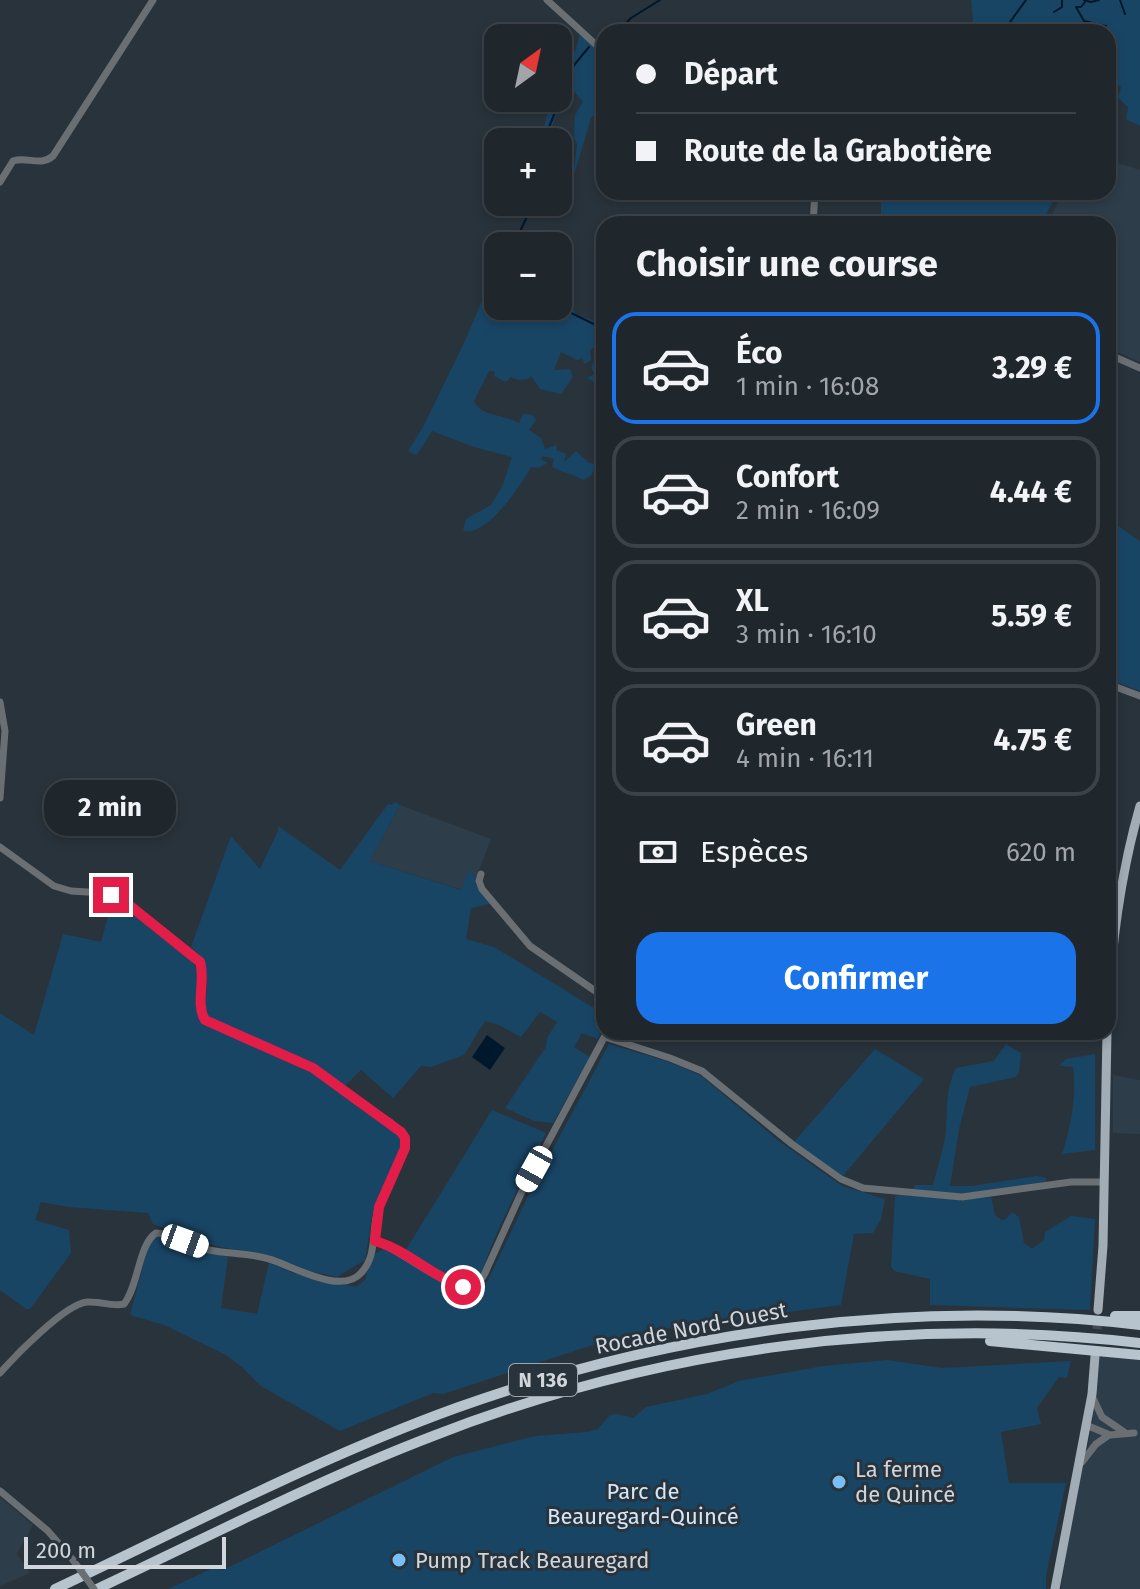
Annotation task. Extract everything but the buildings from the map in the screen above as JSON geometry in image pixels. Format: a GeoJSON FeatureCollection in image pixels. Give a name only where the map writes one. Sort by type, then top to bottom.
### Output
{"type":"FeatureCollection","features":[{"type":"Feature","properties":{"kind":"highway"},"geometry":{"type":"LineString","coordinates":[[1061,1319],[1089,1315],[1140,1316]]}},
{"type":"Feature","properties":{"kind":"highway","name":"Rocade Nord-Ouest"},"geometry":{"type":"LineString","coordinates":[[55,1589],[351,1451],[455,1409],[562,1374],[685,1344],[796,1328],[894,1319],[973,1316],[1140,1325]]}},
{"type":"Feature","properties":{"kind":"highway"},"geometry":{"type":"LineString","coordinates":[[940,1335],[1140,1355]]}},
{"type":"Feature","properties":{"kind":"highway","name":"Rocade Nord-Ouest"},"geometry":{"type":"LineString","coordinates":[[96,1589],[432,1436],[535,1400],[630,1374],[727,1354],[833,1341],[940,1335],[1032,1335],[1140,1343]]}},
{"type":"Feature","properties":{"kind":"main road"},"geometry":{"type":"LineString","coordinates":[[1116,922],[1140,806]]}},
{"type":"Feature","properties":{"kind":"main road"},"geometry":{"type":"LineString","coordinates":[[1098,1310],[1107,1040]]}},
{"type":"Feature","properties":{"kind":"main road"},"geometry":{"type":"LineString","coordinates":[[1055,1589],[1092,1394],[1095,1356]]}},
{"type":"Feature","properties":{"kind":"street"},"geometry":{"type":"LineString","coordinates":[[0,182],[13,161],[44,162],[53,156],[153,0]]}},
{"type":"Feature","properties":{"kind":"street"},"geometry":{"type":"LineString","coordinates":[[547,0],[596,45]]}},
{"type":"Feature","properties":{"kind":"street"},"geometry":{"type":"LineString","coordinates":[[1116,358],[1140,368]]}},
{"type":"Feature","properties":{"kind":"street"},"geometry":{"type":"LineString","coordinates":[[1116,687],[1140,696]]}},
{"type":"Feature","properties":{"kind":"street"},"geometry":{"type":"LineString","coordinates":[[0,702],[5,739],[0,798]]}},
{"type":"Feature","properties":{"kind":"street"},"geometry":{"type":"LineString","coordinates":[[0,847],[54,886],[71,891],[103,893],[120,900],[192,954],[202,968],[200,1008],[205,1020],[313,1068],[390,1122],[405,1138],[405,1148],[379,1207],[375,1241],[363,1272],[353,1280],[302,1273],[264,1257],[205,1249],[156,1233],[146,1243],[138,1278],[124,1304],[80,1304],[42,1332],[0,1373]]}},
{"type":"Feature","properties":{"kind":"street"},"geometry":{"type":"LineString","coordinates":[[481,874],[479,881],[482,889],[525,942],[596,991]]}},
{"type":"Feature","properties":{"kind":"street"},"geometry":{"type":"LineString","coordinates":[[375,1241],[389,1246],[450,1283],[468,1288],[477,1284],[523,1189],[603,1040]]}},
{"type":"Feature","properties":{"kind":"street"},"geometry":{"type":"LineString","coordinates":[[620,1040],[702,1071],[803,1152],[841,1179],[863,1188],[962,1197],[1071,1182],[1104,1182]]}},
{"type":"Feature","properties":{"kind":"street"},"geometry":{"type":"LineString","coordinates":[[1092,1394],[1097,1411],[1109,1424]]}},
{"type":"Feature","properties":{"kind":"street"},"geometry":{"type":"LineString","coordinates":[[1086,1425],[1098,1421],[1124,1432]]}},
{"type":"Feature","properties":{"kind":"street"},"geometry":{"type":"LineString","coordinates":[[1086,1425],[1110,1435]]}},
{"type":"Feature","properties":{"kind":"street"},"geometry":{"type":"LineString","coordinates":[[1079,1468],[1090,1450],[1110,1435],[1134,1433]]}},
{"type":"Feature","properties":{"kind":"street"},"geometry":{"type":"LineString","coordinates":[[0,1491],[48,1531],[96,1589]]}},
{"type":"Feature","properties":{"kind":"shaded area"},"geometry":{"type":"Polygon","coordinates":[[[1116,162],[1140,170],[1140,362],[1116,352],[1116,216],[1051,216],[1059,200],[1116,200],[1116,162]]]}},
{"type":"Feature","properties":{"kind":"shaded area"},"geometry":{"type":"Polygon","coordinates":[[[400,805],[491,839],[474,883],[485,897],[370,861],[400,805]]]}},
{"type":"Feature","properties":{"kind":"shaded area"},"geometry":{"type":"Polygon","coordinates":[[[487,1035],[505,1048],[490,1070],[472,1057],[487,1035]]]}},
{"type":"Feature","properties":{"kind":"shaded area"},"geometry":{"type":"Polygon","coordinates":[[[1113,1075],[1140,1080],[1140,1134],[1113,1133],[1113,1075]]]}},
{"type":"Feature","properties":{"kind":"shaded area"},"geometry":{"type":"Polygon","coordinates":[[[1098,1355],[1140,1359],[1140,1589],[1061,1589],[1069,1532],[1092,1426],[1098,1355]]]}},
{"type":"Feature","properties":{"kind":"shaded area"},"geometry":{"type":"Polygon","coordinates":[[[0,1497],[33,1525],[17,1554],[30,1573],[0,1586],[0,1497]]]}},
{"type":"Feature","properties":{"kind":"green space"},"geometry":{"type":"Polygon","coordinates":[[[971,0],[1140,0],[1140,126],[1126,119],[1128,107],[1118,98],[1121,87],[1116,84],[1116,24],[973,24],[971,0]]]}},
{"type":"Feature","properties":{"kind":"green space"},"geometry":{"type":"Polygon","coordinates":[[[582,35],[596,46],[596,113],[591,118],[573,178],[577,144],[574,138],[575,115],[583,102],[572,89],[574,52],[582,35]]]}},
{"type":"Feature","properties":{"kind":"green space"},"geometry":{"type":"Polygon","coordinates":[[[548,112],[558,112],[551,128],[544,128],[548,112]]]}},
{"type":"Feature","properties":{"kind":"green space"},"geometry":{"type":"Polygon","coordinates":[[[881,200],[1054,200],[1045,216],[881,216],[881,200]]]}},
{"type":"Feature","properties":{"kind":"green space"},"geometry":{"type":"Polygon","coordinates":[[[484,296],[484,320],[572,320],[572,307],[576,314],[596,322],[596,345],[590,351],[591,360],[585,364],[582,358],[577,360],[561,352],[554,370],[570,369],[573,377],[561,394],[540,389],[531,376],[518,380],[511,377],[506,382],[494,376],[495,371],[489,371],[474,401],[487,413],[519,423],[523,414],[533,415],[536,420],[529,430],[541,438],[545,449],[557,445],[556,450],[566,454],[564,462],[576,451],[589,463],[596,464],[591,476],[583,480],[552,467],[554,459],[543,456],[541,459],[548,463],[538,468],[531,467],[492,518],[472,531],[463,531],[466,519],[491,505],[502,487],[512,457],[432,431],[415,455],[408,451],[423,427],[484,296]]]}},
{"type":"Feature","properties":{"kind":"green space"},"geometry":{"type":"Polygon","coordinates":[[[596,357],[596,383],[587,378],[594,374],[591,367],[596,357]]]}},
{"type":"Feature","properties":{"kind":"green space"},"geometry":{"type":"Polygon","coordinates":[[[1116,524],[1140,541],[1140,691],[1116,682],[1116,524]]]}},
{"type":"Feature","properties":{"kind":"green space"},"geometry":{"type":"Polygon","coordinates":[[[395,802],[400,805],[370,861],[461,890],[469,869],[476,878],[475,884],[490,904],[471,908],[466,939],[494,947],[596,1009],[596,1038],[582,1033],[574,1047],[590,1057],[553,1123],[534,1121],[505,1108],[546,1047],[547,1038],[557,1022],[540,1012],[521,1037],[485,1021],[464,1055],[431,1067],[421,1066],[393,1098],[361,1070],[344,1087],[320,1068],[204,1012],[206,969],[191,947],[231,836],[260,869],[278,826],[340,870],[388,804],[395,802]]]}},
{"type":"Feature","properties":{"kind":"green space"},"geometry":{"type":"Polygon","coordinates":[[[112,902],[166,938],[196,967],[200,1019],[320,1077],[401,1137],[400,1153],[372,1217],[365,1260],[337,1277],[295,1268],[277,1257],[216,1246],[153,1224],[148,1213],[41,1202],[35,1220],[69,1230],[71,1253],[30,1309],[0,1290],[0,1013],[34,1035],[63,934],[101,942],[112,902]]]}},
{"type":"Feature","properties":{"kind":"green space"},"geometry":{"type":"Polygon","coordinates":[[[609,1044],[700,1075],[780,1142],[842,1186],[885,1199],[881,1219],[873,1233],[854,1234],[841,1305],[614,1338],[443,1394],[433,1393],[340,1431],[261,1386],[226,1355],[164,1325],[130,1315],[152,1237],[228,1257],[221,1308],[257,1314],[269,1263],[293,1273],[356,1287],[365,1280],[372,1256],[387,1247],[445,1282],[483,1291],[531,1190],[609,1044]]]}},
{"type":"Feature","properties":{"kind":"green space"},"geometry":{"type":"Polygon","coordinates":[[[1006,1044],[1021,1053],[1019,1072],[1016,1077],[970,1087],[959,1129],[950,1186],[1037,1176],[1046,1178],[1046,1185],[954,1194],[912,1189],[916,1185],[933,1185],[943,1150],[949,1090],[956,1068],[994,1061],[1006,1044]]]}},
{"type":"Feature","properties":{"kind":"green space"},"geometry":{"type":"Polygon","coordinates":[[[875,1049],[924,1079],[842,1177],[794,1142],[875,1049]]]}},
{"type":"Feature","properties":{"kind":"green space"},"geometry":{"type":"Polygon","coordinates":[[[1095,1054],[1095,1150],[1062,1154],[1072,1111],[1074,1078],[1073,1067],[1059,1066],[1066,1059],[1095,1054]]]}},
{"type":"Feature","properties":{"kind":"green space"},"geometry":{"type":"Polygon","coordinates":[[[492,1110],[546,1133],[480,1274],[475,1281],[464,1284],[436,1273],[404,1253],[492,1110]]]}},
{"type":"Feature","properties":{"kind":"green space"},"geometry":{"type":"Polygon","coordinates":[[[903,1194],[961,1202],[963,1199],[991,1197],[995,1215],[1002,1220],[1012,1212],[1019,1217],[1024,1243],[1032,1249],[1044,1240],[1045,1232],[1071,1216],[1095,1219],[1090,1310],[930,1305],[930,1279],[894,1271],[891,1266],[895,1196],[903,1194]]]}},
{"type":"Feature","properties":{"kind":"green space","name":"Parc de Beauregard-Quincé"},"geometry":{"type":"Polygon","coordinates":[[[887,1360],[942,1368],[1071,1361],[1067,1378],[1059,1377],[1037,1408],[1041,1424],[1001,1432],[1009,1483],[1066,1483],[1046,1575],[1046,1589],[168,1589],[213,1568],[223,1570],[453,1457],[535,1436],[588,1432],[598,1429],[610,1415],[633,1418],[646,1407],[707,1394],[739,1381],[823,1366],[887,1360]]]}},
{"type":"Feature","properties":{"kind":"waterway"},"geometry":{"type":"LineString","coordinates":[[625,24],[660,0]]}},
{"type":"Feature","properties":{"kind":"waterway"},"geometry":{"type":"LineString","coordinates":[[1014,24],[1010,22],[1026,0]]}},
{"type":"Feature","properties":{"kind":"waterway"},"geometry":{"type":"LineString","coordinates":[[1054,12],[1062,7],[1062,0]]}},
{"type":"Feature","properties":{"kind":"waterway"},"geometry":{"type":"LineString","coordinates":[[1084,0],[1099,0]]}},
{"type":"Feature","properties":{"kind":"waterway"},"geometry":{"type":"LineString","coordinates":[[1120,0],[1125,14]]}},
{"type":"Feature","properties":{"kind":"waterway"},"geometry":{"type":"LineString","coordinates":[[1085,2],[1081,7],[1076,7],[1084,21],[1097,24]]}},
{"type":"Feature","properties":{"kind":"waterway"},"geometry":{"type":"LineString","coordinates":[[549,128],[565,76],[589,47]]}},
{"type":"Feature","properties":{"kind":"waterway"},"geometry":{"type":"LineString","coordinates":[[520,232],[527,216]]}},
{"type":"Feature","properties":{"kind":"waterway"},"geometry":{"type":"LineString","coordinates":[[572,313],[596,325]]}},
{"type":"Feature","properties":{"kind":"tunnel"},"geometry":{"type":"LineString","coordinates":[[1095,1356],[1098,1317]]}},
{"type":"Feature","properties":{"kind":"place","name":"La ferme de Quincé"},"geometry":{"type":"Point","coordinates":[839,1482]}},
{"type":"Feature","properties":{"kind":"place","name":"Pump Track Beauregard"},"geometry":{"type":"Point","coordinates":[399,1560]}},
{"type":"Feature","properties":{"kind":"route"},"geometry":{"type":"LineString","coordinates":[[111,895],[129,905],[200,962],[203,974],[200,1008],[205,1020],[313,1068],[401,1132],[405,1138],[405,1148],[379,1207],[374,1226],[375,1241],[389,1246],[443,1280],[463,1287]]}}]}
